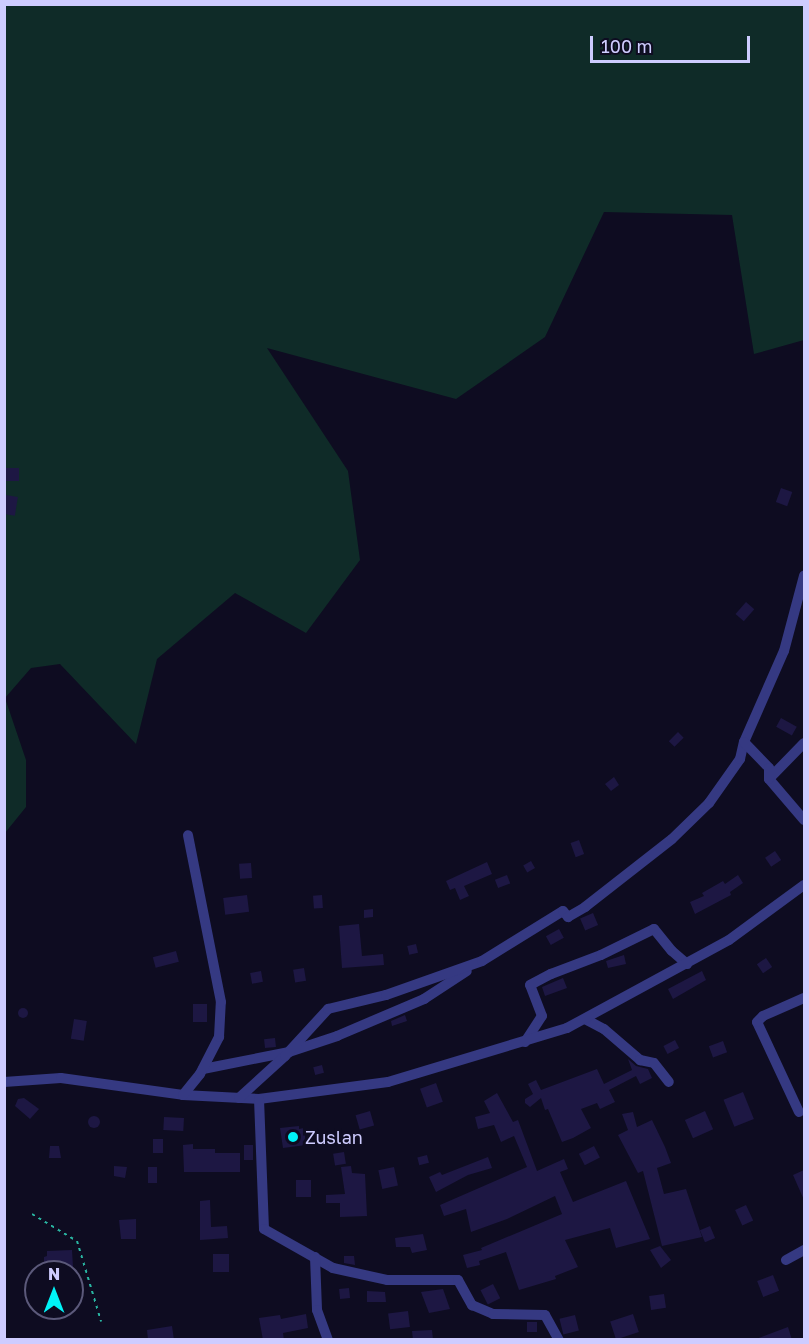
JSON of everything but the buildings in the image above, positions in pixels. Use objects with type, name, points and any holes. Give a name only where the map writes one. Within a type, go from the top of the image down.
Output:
[{"type":"street","points":[[203,1069],[289,1052],[337,1036],[424,999],[563,911],[568,917],[585,907],[672,839],[709,803],[740,759],[744,742],[784,651],[804,576]]},
{"type":"street","points":[[744,742],[769,768],[769,778],[804,820]]},
{"type":"street","points":[[769,778],[804,743]]},
{"type":"street","points":[[183,1095],[203,1069],[219,1037],[220,1002],[188,835]]},
{"type":"street","points":[[4,1082],[61,1078],[183,1095],[259,1100],[388,1082],[567,1028],[729,940],[804,885]]},
{"type":"street","points":[[525,1042],[542,1016],[530,985],[551,974],[601,955],[654,929],[672,951],[687,964]]},
{"type":"street","points":[[239,1098],[289,1052],[328,1009],[386,995],[482,961]]},
{"type":"street","points":[[799,1112],[757,1022],[804,998]]},
{"type":"street","points":[[585,1019],[604,1029],[640,1060],[654,1063],[669,1082]]},
{"type":"street","points":[[259,1100],[264,1229],[333,1268],[387,1280],[458,1280],[472,1305],[493,1314],[545,1315],[559,1340]]},
{"type":"street","points":[[786,1260],[804,1250]]},
{"type":"street","points":[[315,1257],[317,1310],[328,1340]]},
{"type":"path","points":[[32,1214],[77,1241],[101,1321]]},
{"type":"green space","points":[[5,5],[804,5],[804,340],[754,354],[732,215],[604,212],[545,337],[456,399],[267,348],[348,471],[360,560],[306,633],[235,593],[157,659],[136,744],[60,664],[31,668],[5,698]]},
{"type":"green space","points":[[5,698],[26,760],[26,807],[5,833]]},
{"type":"place","name":"Zuslan","points":[[293,1137]]}]
